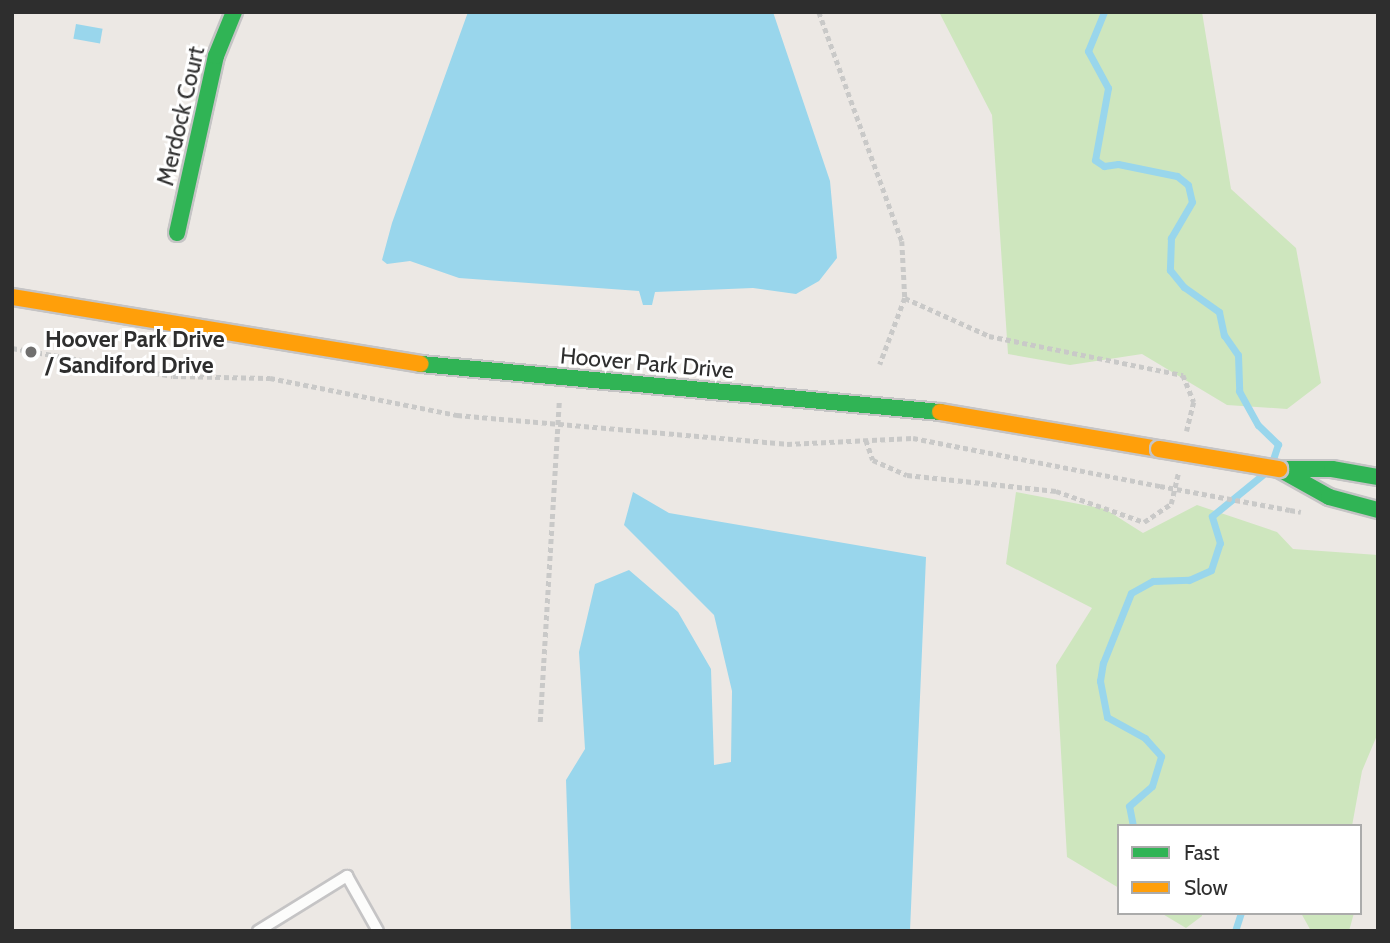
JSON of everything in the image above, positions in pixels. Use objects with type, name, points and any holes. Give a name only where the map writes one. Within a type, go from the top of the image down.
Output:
[{"type":"street","name":"Merdock Court","points":[[177,233],[216,56],[234,12]]},
{"type":"street","name":"Hoover Park Drive","points":[[12,297],[467,372],[923,409],[1279,469],[1332,469],[1378,477]]},
{"type":"street","name":"Hoover Park Drive","points":[[1279,469],[1329,497],[1378,510]]},
{"type":"lane","points":[[258,931],[347,876],[378,931]]},
{"type":"path","points":[[819,12],[902,241],[905,298],[880,365]]},
{"type":"path","points":[[12,348],[173,376],[270,379],[457,415],[787,444],[913,438],[1290,510]]},
{"type":"path","points":[[540,722],[561,379]]},
{"type":"green space","points":[[939,12],[1202,12],[1231,189],[1296,248],[1321,383],[1287,409],[1227,405],[1142,354],[1070,365],[1008,354],[992,115]]},
{"type":"green space","points":[[1016,492],[1105,509],[1143,533],[1197,505],[1277,532],[1293,549],[1378,555],[1378,733],[1362,771],[1352,824],[1117,824],[1117,887],[1067,857],[1056,665],[1092,608],[1006,564]]},
{"type":"green space","points":[[1164,915],[1202,915],[1186,928]]},
{"type":"green space","points":[[1302,915],[1353,915],[1349,931],[1311,931]]},
{"type":"water","points":[[468,12],[773,12],[830,181],[837,258],[819,281],[796,294],[753,288],[655,292],[652,305],[643,305],[639,291],[459,278],[410,261],[387,264],[382,260],[392,223]]},
{"type":"water","points":[[76,24],[103,29],[100,43],[73,39]]},
{"type":"water","points":[[633,492],[669,513],[926,557],[910,931],[571,931],[566,780],[585,749],[579,652],[595,584],[629,570],[678,612],[711,669],[714,765],[731,762],[732,691],[714,615],[624,525]]},
{"type":"waterway","points":[[1104,12],[1088,51],[1108,88],[1095,160],[1104,166],[1118,164],[1177,176],[1188,185],[1192,202],[1171,238],[1170,270],[1184,287],[1219,312],[1224,335],[1238,355],[1239,391],[1258,425],[1278,444],[1272,462]]},
{"type":"waterway","points":[[1133,824],[1129,806],[1152,786],[1161,756],[1145,738],[1107,717],[1100,681],[1103,663],[1131,593],[1153,581],[1189,580],[1211,570],[1220,543],[1212,516],[1266,472]]},
{"type":"waterway","points":[[1235,931],[1240,915]]},
{"type":"traffic: fast","points":[[177,233],[216,56],[234,12]]},
{"type":"traffic: fast","points":[[421,364],[940,412]]},
{"type":"traffic: fast","points":[[1279,469],[1329,497],[1378,510]]},
{"type":"traffic: fast","points":[[1282,469],[1332,469],[1378,477]]},
{"type":"traffic: slow","points":[[12,297],[421,364]]},
{"type":"traffic: slow","points":[[940,412],[1159,449]]},
{"type":"traffic: slow","points":[[1159,449],[1279,469]]},
{"type":"place","name":"Hoover Park Drive / Sandiford Drive","points":[[31,352]]}]
